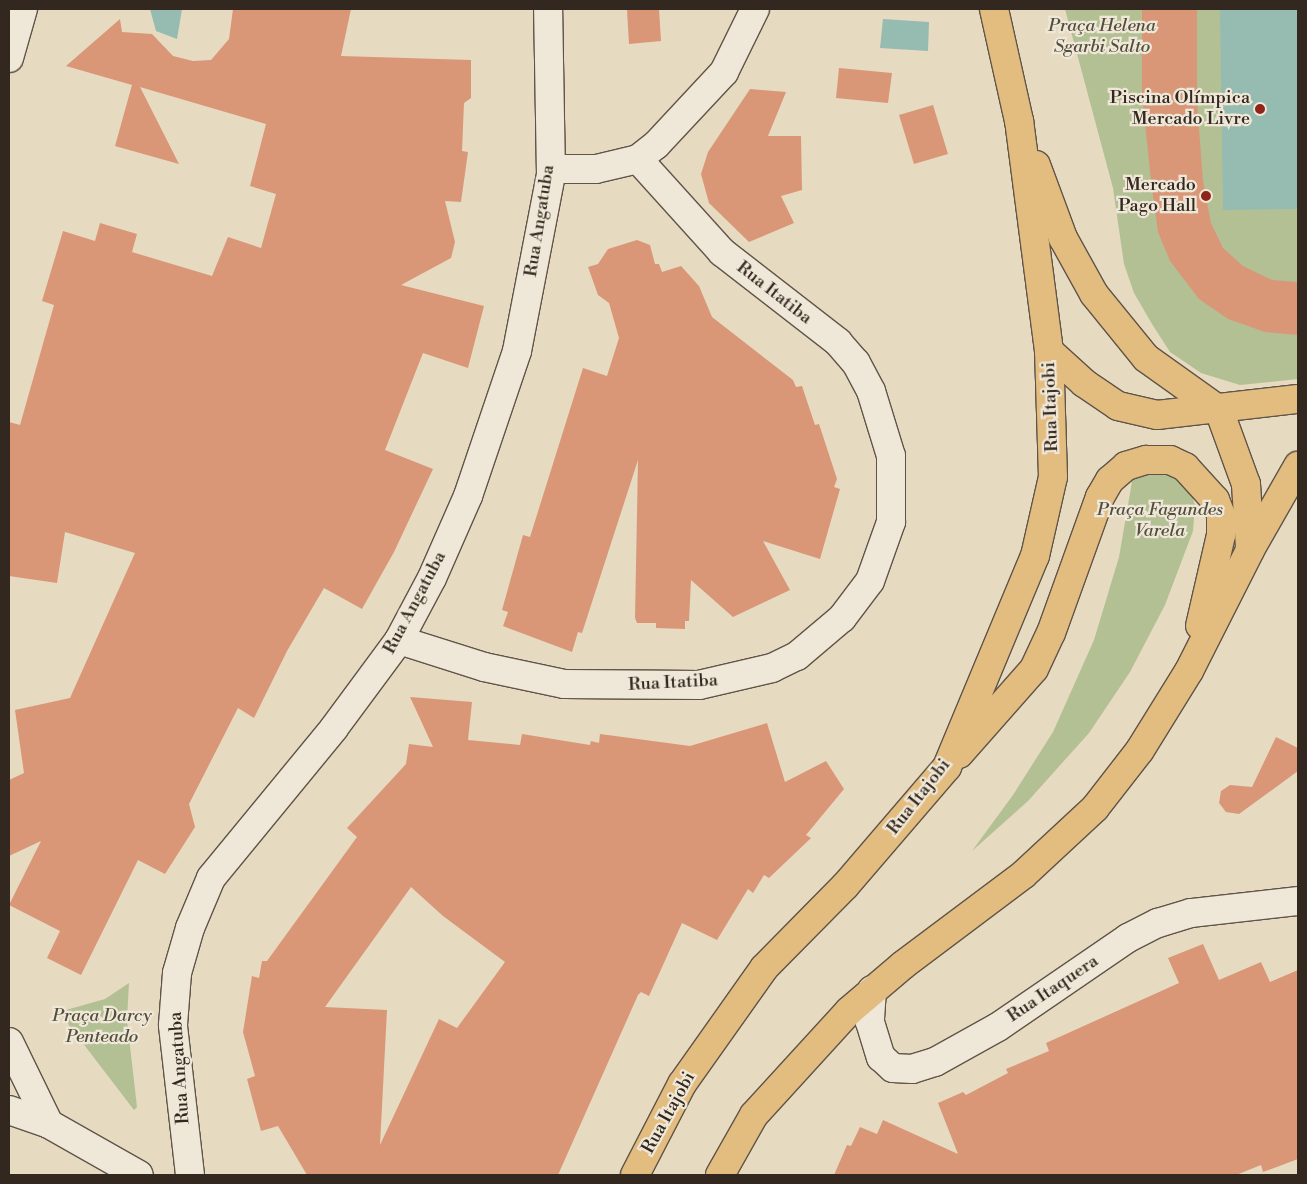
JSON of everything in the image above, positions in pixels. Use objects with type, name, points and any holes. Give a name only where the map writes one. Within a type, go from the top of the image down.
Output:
[{"type":"main road","points":[[994,9],[1019,121],[1063,238],[1094,294],[1146,358],[1219,410],[1246,484],[1250,550]]},
{"type":"main road","name":"Rua Itajobi","points":[[635,1175],[682,1084],[764,968],[845,886],[947,767],[1035,556],[1053,477],[1049,351],[1019,121]]},
{"type":"main road","points":[[1049,351],[1084,383],[1118,406],[1157,415],[1219,410],[1298,399]]},
{"type":"main road","points":[[947,767],[1034,669],[1050,633],[1100,497],[1110,480],[1126,466],[1146,460],[1170,460],[1185,467],[1215,500],[1221,515],[1221,535],[1189,671]]},
{"type":"main road","points":[[720,1175],[754,1115],[788,1074],[872,990],[1024,874],[1095,808],[1140,750],[1189,671],[1250,550],[1298,466]]},
{"type":"street","points":[[9,58],[22,9]]},
{"type":"street","name":"Rua Angatuba","points":[[190,1175],[173,1026],[177,973],[190,928],[211,878],[334,728],[399,640],[432,578],[493,427],[517,350],[551,169],[548,9]]},
{"type":"street","points":[[551,169],[596,169],[638,160],[656,146],[724,72],[755,9]]},
{"type":"street","name":"Rua Itatiba","points":[[399,640],[484,667],[564,684],[699,685],[772,668],[797,656],[842,618],[870,581],[890,522],[890,456],[871,391],[856,363],[838,342],[722,252],[638,160]]},
{"type":"street","name":"Rua Itaquera","points":[[872,990],[870,1022],[881,1057],[893,1068],[912,1069],[935,1062],[998,1027],[1128,938],[1158,923],[1191,913],[1298,902]]},
{"type":"street","points":[[9,1042],[49,1124]]},
{"type":"street","points":[[9,1110],[49,1124],[139,1175]]},
{"type":"green space","name":"Mercado Pago Hall","points":[[1065,9],[1298,9],[1298,379],[1240,385],[1201,373],[1170,352],[1152,324],[1134,293],[1124,264],[1113,188]]},
{"type":"green space","name":"Praça Fagundes Varela","points":[[1139,469],[1172,472],[1192,495],[1195,505],[1193,531],[1165,605],[1130,672],[1089,733],[1028,801],[972,851],[1013,795],[1053,732],[1094,640],[1119,557],[1133,476]]},
{"type":"green space","name":"Praça Darcy Penteado","points":[[129,983],[127,1020],[137,1107],[134,1110],[59,1012],[105,999]]},
{"type":"water","points":[[150,9],[182,9],[177,39],[156,31]]},
{"type":"water","name":"Piscina Olímpica Mercado Livre","points":[[1220,9],[1298,9],[1298,209],[1223,210]]},
{"type":"water","points":[[883,19],[929,22],[928,51],[880,48]]},
{"type":"building","points":[[233,9],[351,9],[341,56],[471,60],[471,98],[464,103],[462,151],[468,152],[461,202],[445,201],[455,242],[451,258],[401,285],[484,306],[468,368],[423,353],[385,450],[433,469],[394,552],[362,609],[324,588],[287,651],[254,718],[238,708],[189,804],[195,827],[165,874],[138,860],[81,975],[47,958],[60,931],[9,905],[41,841],[9,856],[9,780],[24,773],[15,710],[70,698],[135,553],[65,532],[57,583],[9,576],[9,422],[20,425],[54,305],[42,301],[63,231],[95,241],[100,223],[137,234],[132,252],[212,276],[228,237],[261,248],[276,194],[250,186],[266,124],[140,87],[179,164],[115,146],[132,85],[66,66],[120,19],[122,32],[152,34],[173,56],[193,61],[211,60],[229,39]]},
{"type":"building","points":[[627,9],[659,9],[661,41],[629,44]]},
{"type":"building","points":[[1142,9],[1197,9],[1197,102],[1203,181],[1211,223],[1223,248],[1243,266],[1272,280],[1298,282],[1298,335],[1265,332],[1228,319],[1199,299],[1170,261],[1158,232],[1151,181],[1142,94]]},
{"type":"building","points":[[839,68],[892,73],[888,103],[836,98]]},
{"type":"building","points":[[750,89],[786,92],[768,136],[801,136],[802,190],[781,196],[794,223],[749,242],[709,203],[701,174],[708,152]]},
{"type":"building","points":[[933,105],[948,154],[914,164],[899,115]]},
{"type":"building","points":[[637,240],[650,245],[655,264],[659,264],[662,272],[681,266],[699,286],[712,317],[793,380],[796,387],[802,386],[815,425],[819,424],[837,479],[834,487],[840,489],[820,559],[763,541],[790,590],[733,617],[691,580],[689,621],[685,621],[685,629],[656,628],[656,623],[637,623],[635,618],[638,460],[582,633],[578,632],[572,652],[503,626],[508,612],[502,610],[523,535],[530,537],[583,368],[607,376],[619,338],[609,303],[598,295],[588,267],[598,264],[608,249]]},
{"type":"building","points":[[410,697],[472,702],[468,740],[520,745],[522,734],[590,745],[591,741],[599,743],[600,734],[690,746],[767,723],[785,782],[826,761],[844,789],[806,835],[811,838],[769,878],[764,875],[753,893],[748,889],[717,940],[682,923],[649,996],[641,992],[638,995],[558,1175],[307,1175],[278,1126],[261,1131],[247,1079],[255,1076],[243,1032],[252,976],[259,978],[262,961],[267,961],[357,837],[347,828],[406,764],[409,744],[433,747]],"holes":[[[411,887],[443,916],[505,962],[457,1028],[439,1019],[380,1145],[387,1010],[325,1007]]]},
{"type":"building","points":[[1276,737],[1298,748],[1298,771],[1239,814],[1226,812],[1219,803],[1221,791],[1230,785],[1252,787]]},
{"type":"building","points":[[1203,944],[1219,980],[1261,962],[1270,982],[1298,970],[1298,1159],[1263,1172],[1261,1165],[1236,1175],[834,1175],[847,1145],[851,1146],[860,1127],[877,1134],[883,1120],[958,1154],[938,1103],[963,1092],[966,1095],[1008,1073],[1006,1069],[1049,1051],[1046,1043],[1179,983],[1168,958]]},
{"type":"place","name":"Piscina Olímpica Mercado Livre","points":[[1260,109]]},
{"type":"place","name":"Mercado Pago Hall","points":[[1206,196]]},
{"type":"park label","name":"Praça Helena Sgarbi Salto","points":[[1102,37]]}]
